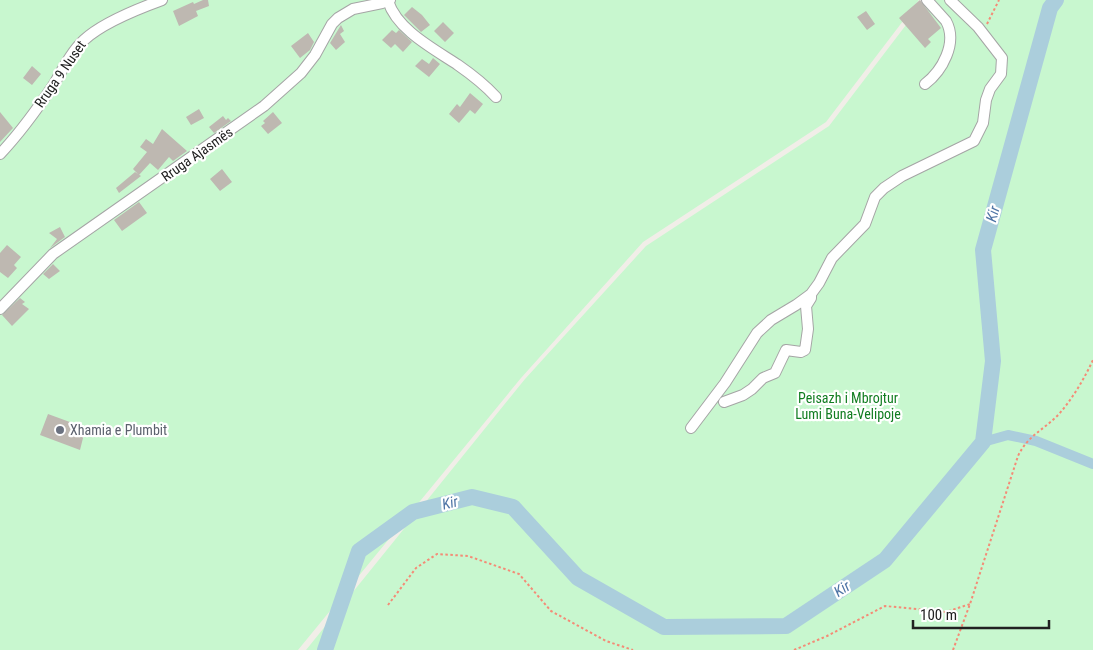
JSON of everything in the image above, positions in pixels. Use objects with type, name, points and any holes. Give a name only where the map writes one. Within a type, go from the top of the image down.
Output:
[{"type":"street","name":"Rruga 9 Nuset","points":[[0,154],[40,104],[84,39],[110,23],[144,6],[162,0]]},
{"type":"street","points":[[924,84],[934,77],[943,64],[949,40],[946,21],[927,0]]},
{"type":"street","points":[[691,428],[725,383],[758,333],[771,320],[811,294],[832,258],[865,224],[876,197],[884,188],[902,176],[974,141],[982,123],[990,89],[1001,74],[1002,58],[978,28],[950,0]]},
{"type":"street","name":"Rruga Ajasmës","points":[[0,309],[13,298],[53,254],[264,106],[301,73],[315,55],[332,24],[338,18],[354,9],[389,1],[390,8],[418,39],[458,65],[496,97]]},
{"type":"street","points":[[724,402],[744,394],[763,378],[773,375],[786,350],[801,352],[805,350],[808,329],[806,306],[811,294]]},
{"type":"path","points":[[978,28],[984,27],[999,0]]},
{"type":"path","points":[[953,650],[1022,447],[1034,434],[1044,428],[1059,414],[1085,376],[1093,360]]},
{"type":"path","points":[[388,605],[416,568],[437,554],[468,556],[519,574],[551,611],[606,642],[633,650]]},
{"type":"path","points":[[794,650],[827,636],[885,606],[946,612],[970,604]]},
{"type":"green space","points":[[0,0],[919,0],[826,122],[643,242],[521,378],[298,650],[0,650]]},
{"type":"green space","name":"Peisazh i Mbrojtur Lumi Buna-Velipoje","points":[[925,0],[1093,0],[1093,650],[306,650],[525,379],[646,246],[829,126]]},
{"type":"building","points":[[208,0],[209,6],[196,11],[198,16],[179,26],[173,11],[193,2],[194,4]]},
{"type":"building","points":[[920,0],[941,28],[928,39],[931,42],[925,48],[899,18]]},
{"type":"building","points":[[412,7],[430,25],[421,32],[404,15]]},
{"type":"building","points":[[866,11],[875,24],[867,30],[857,17]]},
{"type":"building","points":[[443,22],[454,33],[445,42],[434,31]]},
{"type":"building","points":[[341,25],[344,31],[340,34],[345,42],[336,50],[330,43]]},
{"type":"building","points":[[392,30],[396,33],[399,30],[412,42],[403,52],[395,44],[391,48],[382,40]]},
{"type":"building","points":[[308,33],[314,42],[310,50],[300,58],[291,46]]},
{"type":"building","points":[[433,58],[440,64],[429,77],[415,66],[422,59],[429,64]]},
{"type":"building","points":[[32,66],[41,74],[32,85],[23,78]]},
{"type":"building","points":[[470,93],[483,104],[475,114],[470,110],[459,123],[449,114],[457,104],[460,107]]},
{"type":"building","points":[[199,109],[204,118],[191,125],[186,117]]},
{"type":"building","points":[[0,112],[13,128],[0,142]]},
{"type":"building","points":[[273,112],[282,123],[268,134],[261,126],[265,123],[263,121]]},
{"type":"building","points":[[223,116],[226,120],[228,118],[231,121],[214,133],[209,127]]},
{"type":"building","points":[[162,129],[187,151],[173,161],[169,157],[158,170],[150,163],[139,175],[133,169],[147,152],[140,147],[146,139],[153,144]]},
{"type":"building","points":[[222,169],[232,182],[220,191],[210,179]]},
{"type":"building","points":[[135,172],[141,176],[119,193],[116,188]]},
{"type":"building","points":[[139,202],[147,213],[122,231],[114,220]]},
{"type":"building","points":[[60,227],[65,237],[50,248],[57,239],[49,233]]},
{"type":"building","points":[[7,245],[21,257],[14,265],[17,268],[8,278],[0,272],[0,253]]},
{"type":"building","points":[[53,264],[60,271],[49,279],[43,274]]},
{"type":"building","points":[[20,298],[25,302],[22,304],[29,309],[12,326],[2,315]]},
{"type":"building","name":"Xhamia e Plumbit","points":[[48,414],[78,425],[77,428],[80,429],[78,432],[84,434],[80,450],[40,435]]},
{"type":"waterway","name":"Kir","points":[[325,650],[359,551],[413,512],[472,497],[513,507],[578,578],[664,627],[786,626],[885,560],[983,442],[993,361],[983,250],[1050,8],[1056,0]]},
{"type":"waterway","points":[[983,442],[1008,435],[1036,441],[1093,464]]},
{"type":"place","name":"Xhamia e Plumbit","points":[[60,430]]}]
